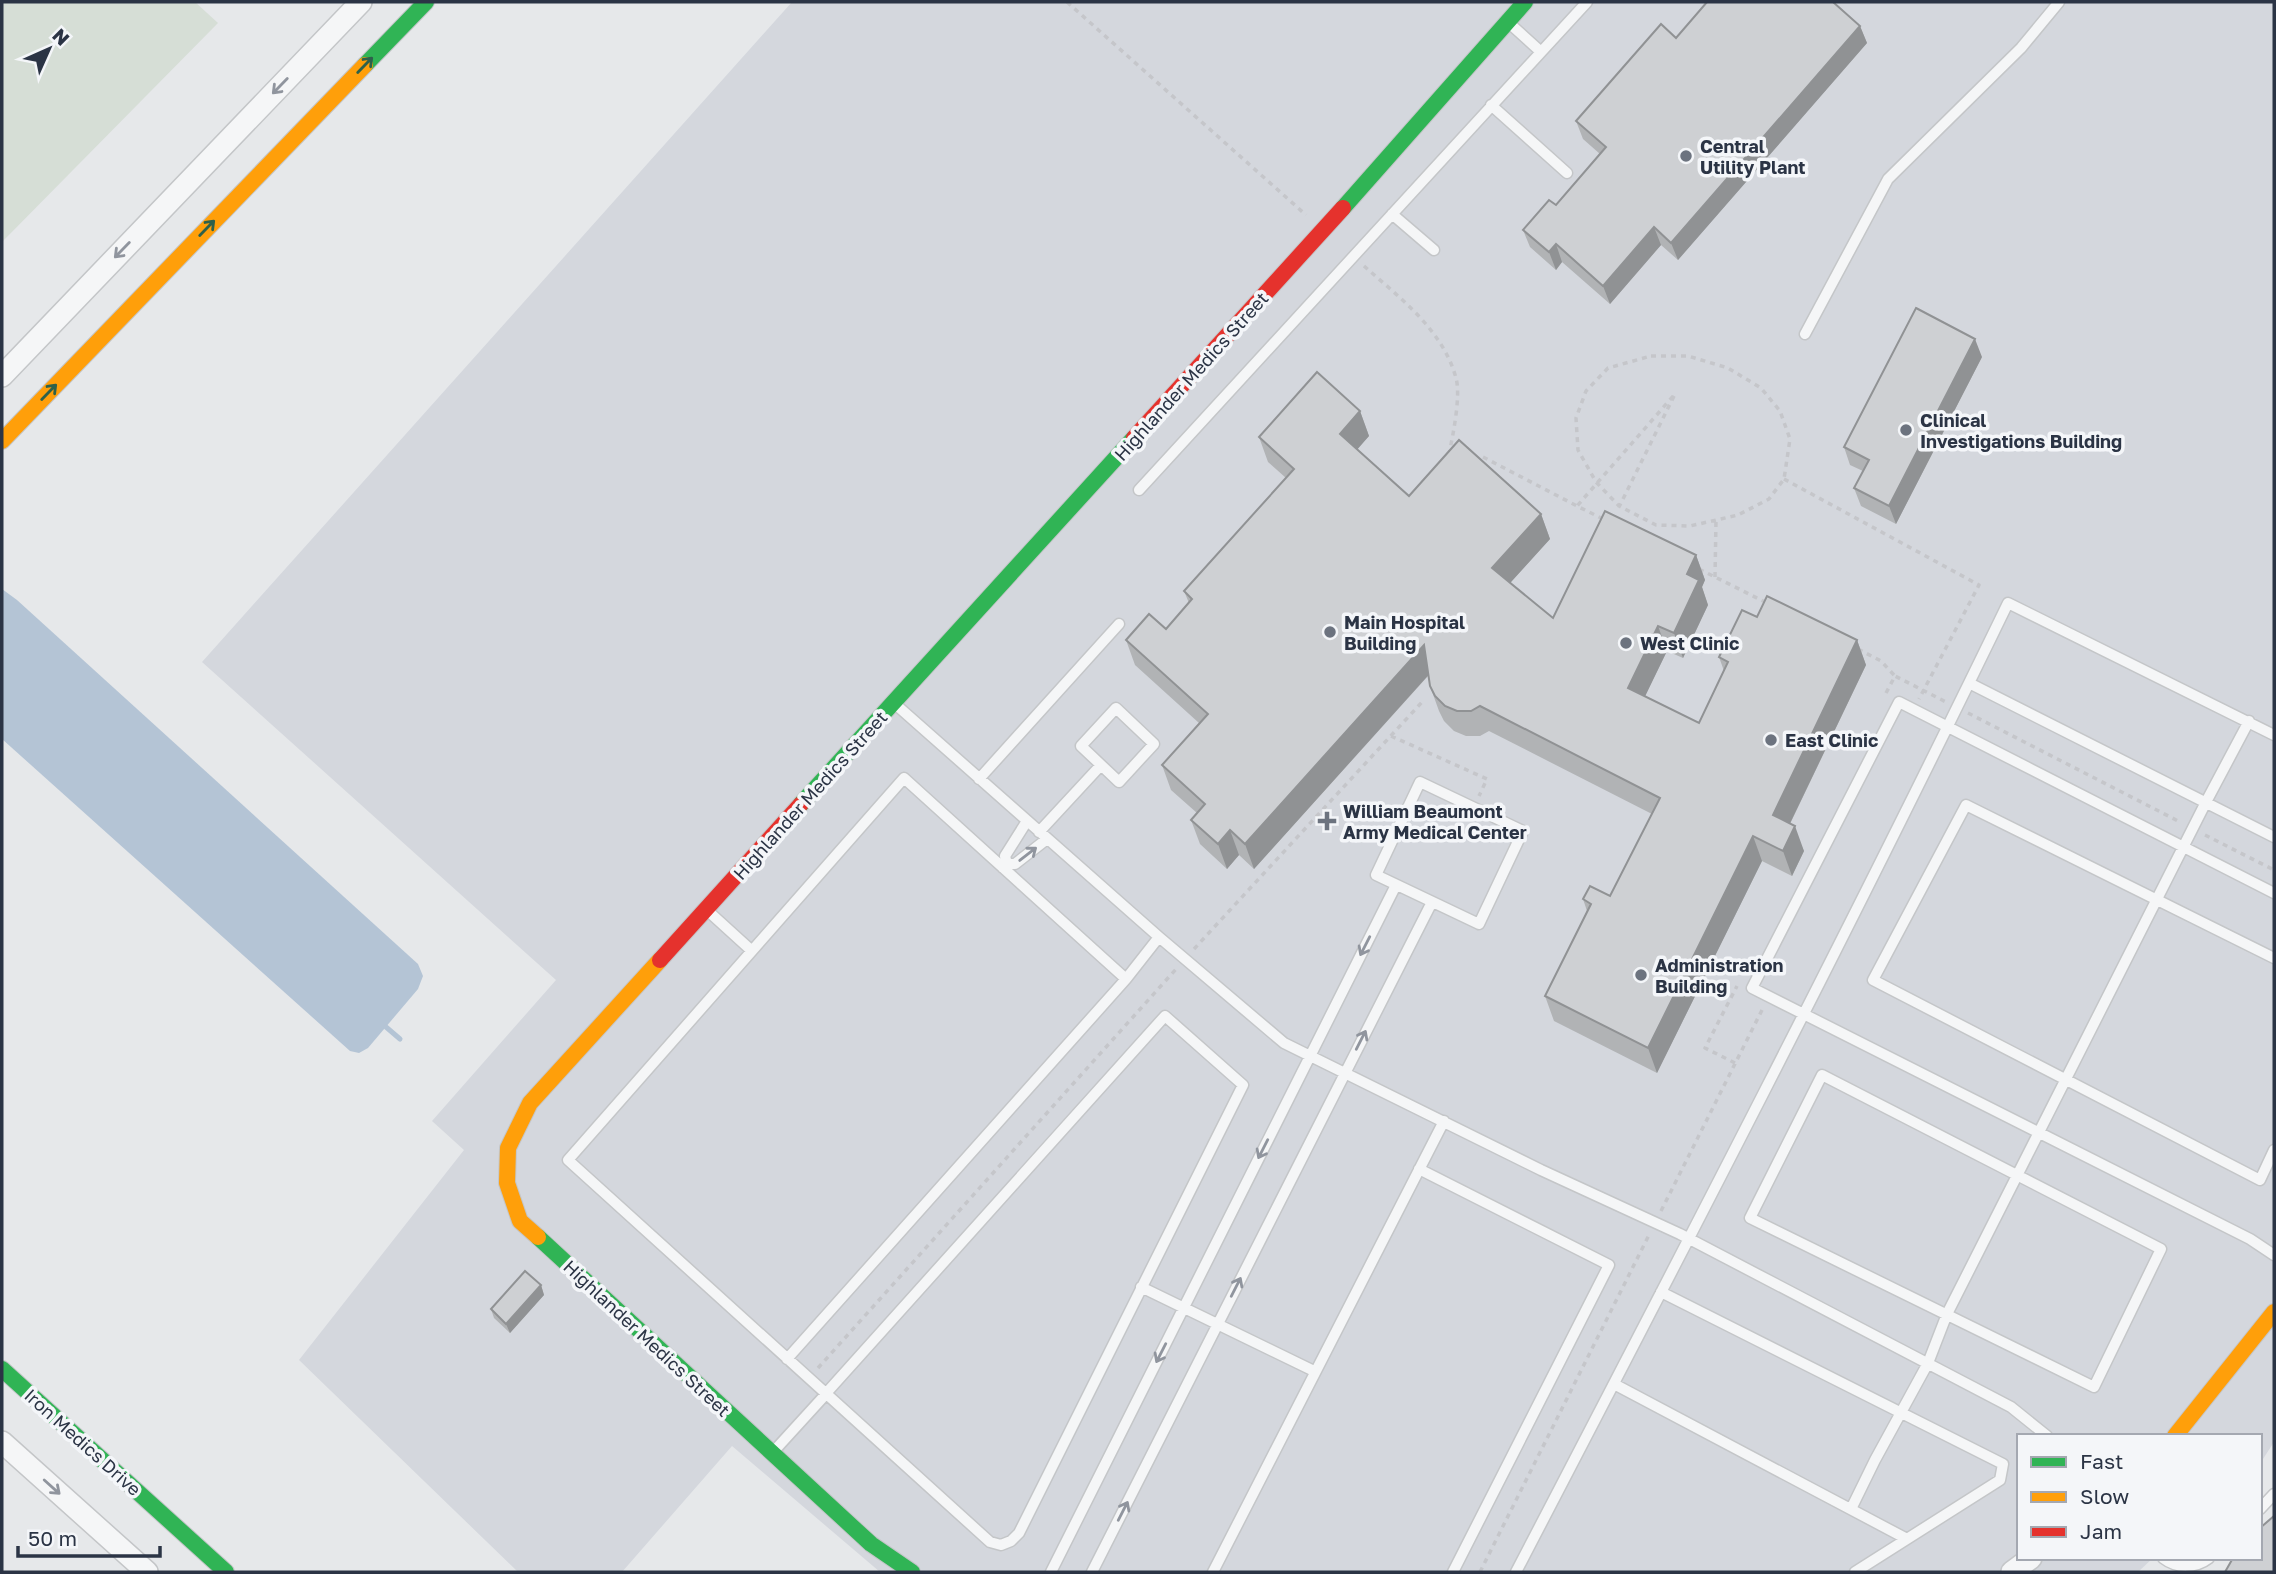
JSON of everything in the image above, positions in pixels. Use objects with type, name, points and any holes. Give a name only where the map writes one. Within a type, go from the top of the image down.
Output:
[{"type":"street","points":[[2,376],[361,2]]},
{"type":"street","points":[[2,441],[426,2]]},
{"type":"street","name":"Highlander Medics Street","points":[[912,1572],[871,1544],[520,1221],[507,1183],[508,1148],[530,1102],[1385,162],[1525,2]]},
{"type":"street","points":[[2177,1434],[2248,1348],[2274,1312]]},
{"type":"street","name":"Iron Medics Drive","points":[[2,1369],[226,1572]]},
{"type":"street","points":[[2,1442],[147,1572]]},
{"type":"street","points":[[2012,1572],[2028,1560]]},
{"type":"lane","points":[[1139,490],[1587,2]]},
{"type":"lane","points":[[1805,334],[1888,179],[2021,48],[2059,2]]},
{"type":"lane","points":[[1508,22],[1540,51]]},
{"type":"lane","points":[[1491,105],[1567,173]]},
{"type":"lane","points":[[1392,214],[1434,250]]},
{"type":"lane","points":[[1516,1572],[1689,1238],[2008,603],[2274,734]]},
{"type":"lane","points":[[979,779],[1119,624]]},
{"type":"lane","points":[[1969,683],[2274,837]]},
{"type":"lane","points":[[2274,893],[1899,702],[1752,988],[2250,1239],[2274,1255]]},
{"type":"lane","points":[[894,703],[1159,937],[1284,1043],[1541,1170],[1689,1238],[2011,1407],[2045,1434]]},
{"type":"lane","points":[[1116,708],[1154,744],[1119,782],[1101,765],[1081,746],[1116,708]]},
{"type":"lane","points":[[1851,1509],[1928,1363],[1947,1314],[2249,721]]},
{"type":"lane","points":[[1005,866],[1015,864],[1043,835],[1101,765]]},
{"type":"lane","points":[[772,1453],[826,1394],[1165,1016],[1243,1085],[1018,1533],[1011,1541],[1001,1545],[990,1542],[826,1394],[787,1359],[568,1160],[904,778],[1005,866],[1126,979]]},
{"type":"lane","points":[[1420,782],[1474,808],[1523,831],[1479,925],[1376,875],[1420,782]]},
{"type":"lane","points":[[2274,958],[1966,805],[1873,980],[2260,1180],[2274,1150]]},
{"type":"lane","points":[[1005,866],[1006,856],[1027,821]]},
{"type":"lane","points":[[1051,1572],[1396,885]]},
{"type":"lane","points":[[1092,1572],[1432,902]]},
{"type":"lane","points":[[706,909],[752,951]]},
{"type":"lane","points":[[787,1359],[1126,979],[1159,937]]},
{"type":"lane","points":[[1822,1075],[2018,1176],[2161,1249],[2094,1387],[1750,1218],[1822,1075]]},
{"type":"lane","points":[[1213,1572],[1444,1121]]},
{"type":"lane","points":[[1419,1169],[1609,1265],[1453,1572]]},
{"type":"lane","points":[[1141,1287],[1314,1371]]},
{"type":"lane","points":[[1661,1292],[2003,1464],[2000,1480],[1855,1572]]},
{"type":"lane","points":[[1614,1384],[1907,1539]]},
{"type":"lane","points":[[2262,1507],[2274,1494]]},
{"type":"lane","points":[[2166,1560],[2185,1567],[2206,1560]]},
{"type":"path","points":[[1651,356],[1688,356],[1728,368],[1761,388],[1780,411],[1790,439],[1784,479],[1769,499],[1738,515],[1690,526],[1656,525],[1619,506],[1596,482],[1578,450],[1576,418],[1586,391],[1608,368],[1651,356]]},
{"type":"path","points":[[1577,506],[1675,394],[1619,506]]},
{"type":"path","points":[[1483,457],[1610,523]]},
{"type":"path","points":[[1784,479],[1979,585],[1914,710]]},
{"type":"path","points":[[1715,576],[1716,520]]},
{"type":"path","points":[[1691,565],[1774,607]]},
{"type":"path","points":[[1857,649],[1881,661],[1895,676],[2274,870]]},
{"type":"path","points":[[1882,701],[1895,676]]},
{"type":"path","points":[[818,1368],[1185,959],[1423,701]]},
{"type":"path","points":[[1391,736],[1487,779],[1474,808]]},
{"type":"path","points":[[1735,1063],[1705,1048],[1737,986]]},
{"type":"path","points":[[1479,1572],[1769,996]]},
{"type":"shaded area","points":[[2,2],[195,2],[218,23],[2,242]]},
{"type":"shaded area","name":"William Beaumont Army Medical Center","points":[[792,2],[2274,2],[2274,1442],[2262,1460],[2262,1434],[2017,1434],[2017,1560],[2151,1560],[2138,1572],[880,1572],[732,1446],[622,1572],[518,1572],[299,1360],[464,1150],[432,1121],[556,980],[202,662]]},
{"type":"water","points":[[2,589],[418,964],[423,976],[418,989],[368,1048],[359,1053],[350,1051],[2,739]]},
{"type":"building","name":"Central Utility Plant","points":[[1707,2],[1833,2],[1860,26],[1671,243],[1654,227],[1603,286],[1556,244],[1549,252],[1523,230],[1549,200],[1556,205],[1606,147],[1576,121],[1661,24],[1676,38]]},
{"type":"building","name":"Clinical Investigations Building","points":[[1916,308],[1975,339],[1889,506],[1854,488],[1869,460],[1844,447]]},
{"type":"building","points":[[1317,372],[1360,411],[1340,434],[1409,496],[1459,440],[1541,514],[1492,568],[1553,618],[1605,511],[1696,555],[1687,574],[1699,580],[1674,633],[1658,626],[1628,688],[1699,723],[1728,662],[1719,657],[1742,610],[1757,617],[1767,596],[1857,640],[1773,815],[1795,826],[1783,851],[1753,836],[1648,1048],[1545,996],[1591,904],[1583,899],[1590,886],[1610,896],[1660,798],[1480,706],[1471,711],[1457,711],[1445,706],[1430,686],[1424,645],[1245,844],[1230,830],[1218,844],[1191,820],[1205,804],[1162,765],[1208,714],[1126,640],[1149,614],[1166,629],[1192,599],[1184,591],[1294,469],[1259,437]]},
{"type":"building","points":[[525,1271],[541,1285],[506,1324],[491,1309]]},
{"type":"building","points":[[2274,1516],[2274,1572],[2225,1572],[2232,1560],[2262,1560],[2262,1526]]},
{"type":"waterway","points":[[386,1027],[400,1039]]},
{"type":"traffic: fast","points":[[365,65],[426,2]]},
{"type":"traffic: fast","points":[[1343,208],[1525,2]]},
{"type":"traffic: fast","points":[[801,804],[1134,438]]},
{"type":"traffic: fast","points":[[538,1237],[871,1544],[912,1572]]},
{"type":"traffic: fast","points":[[2,1369],[226,1572]]},
{"type":"traffic: slow","points":[[2,441],[365,65]]},
{"type":"traffic: slow","points":[[538,1237],[520,1221],[507,1183],[508,1148],[530,1103],[660,960]]},
{"type":"traffic: slow","points":[[2177,1434],[2274,1312]]},
{"type":"traffic: jam","points":[[1134,438],[1343,208]]},
{"type":"traffic: jam","points":[[660,960],[801,804]]},
{"type":"place","name":"Central Utility Plant","points":[[1686,156]]},
{"type":"place","name":"Clinical Investigations Building","points":[[1906,430]]},
{"type":"place","name":"Main Hospital Building","points":[[1330,632]]},
{"type":"place","name":"West Clinic","points":[[1626,643]]},
{"type":"place","name":"East Clinic","points":[[1771,740]]},
{"type":"place","name":"William Beaumont Army Medical Center","points":[[1327,821]]},
{"type":"place","name":"Administration Building","points":[[1641,975]]}]
